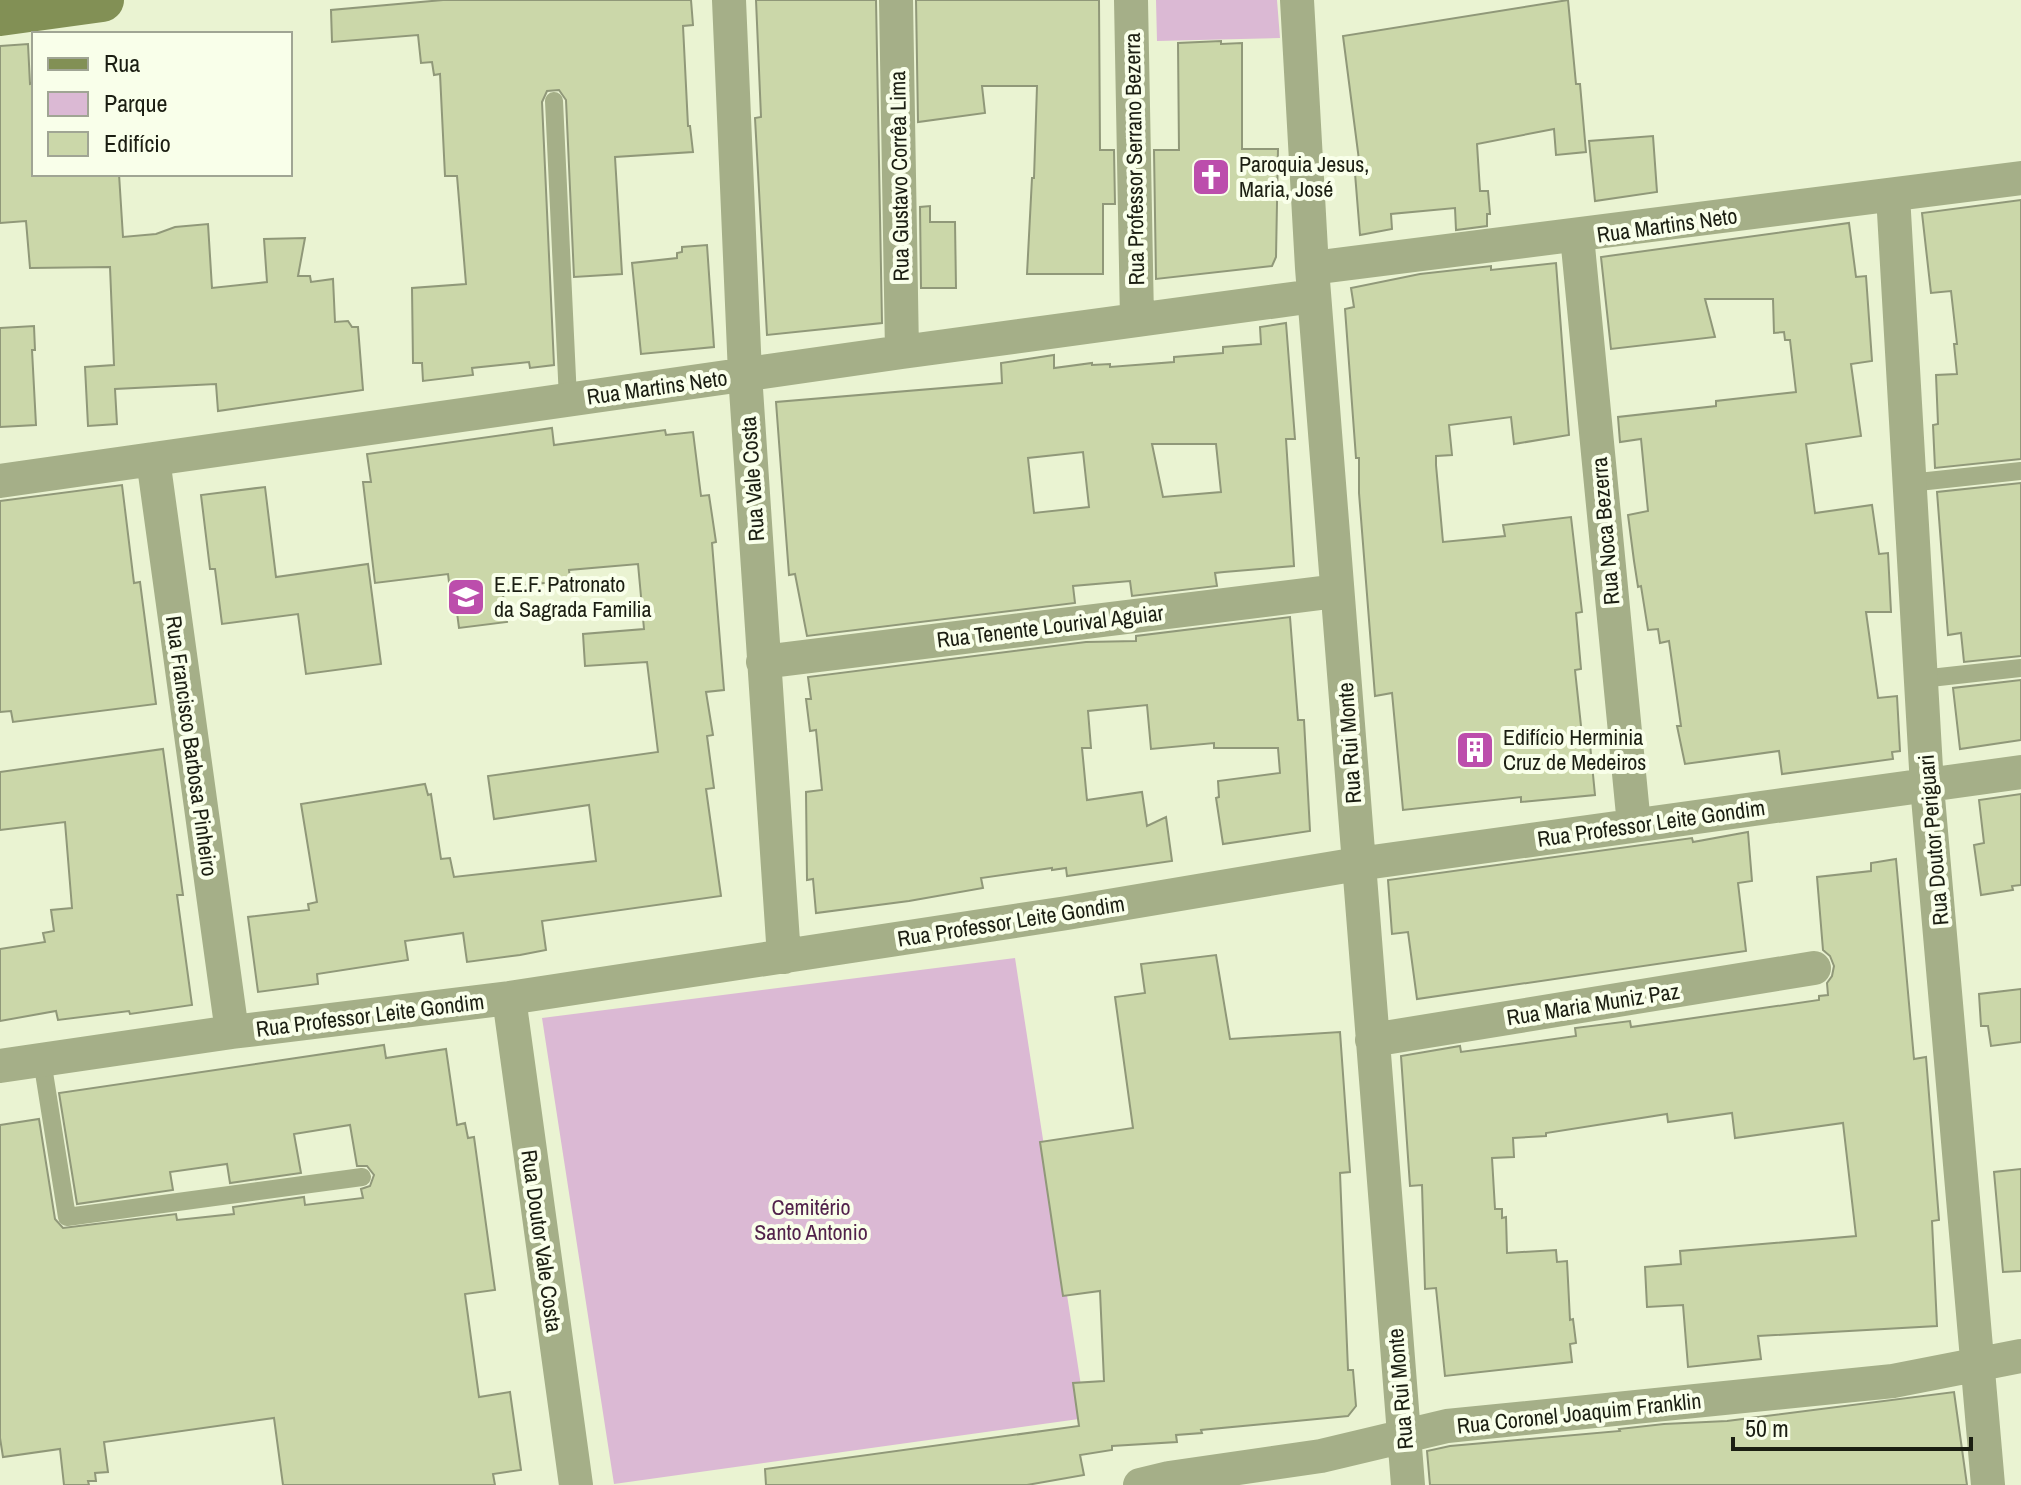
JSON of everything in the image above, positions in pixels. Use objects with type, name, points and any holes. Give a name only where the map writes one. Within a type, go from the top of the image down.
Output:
[{"type":"main road","points":[[0,14],[102,0]]},
{"type":"street","name":"Rua Vale Costa","points":[[729,0],[745,374],[784,957]]},
{"type":"street","name":"Rua Gustavo Corrêa Lima","points":[[896,0],[902,352]]},
{"type":"street","name":"Rua Professor Serrano Bezerra","points":[[1131,0],[1137,319]]},
{"type":"street","name":"Rua Rui Monte","points":[[1297,0],[1313,282],[1408,1485]]},
{"type":"street","name":"Rua Martins Neto","points":[[0,481],[1137,319],[1313,282],[1577,236],[2021,178]]},
{"type":"street","name":"Rua Doutor Periguari","points":[[1893,195],[1927,786],[1988,1485]]},
{"type":"street","name":"Rua Noca Bezerra","points":[[1577,236],[1634,825]]},
{"type":"street","name":"Rua Francisco Barbosa Pinheiro","points":[[153,459],[232,1032]]},
{"type":"street","name":"Rua Tenente Lourival Aguiar","points":[[763,662],[1337,591]]},
{"type":"street","name":"Rua Professor Leite Gondim","points":[[0,1066],[232,1032],[509,998],[1067,913],[1358,864],[2021,772]]},
{"type":"street","name":"Rua Maria Muniz Paz","points":[[1372,1040],[1814,968]]},
{"type":"street","name":"Rua Doutor Vale Costa","points":[[509,998],[576,1485]]},
{"type":"street","name":"Rua Coronel Joaquim Franklin","points":[[1140,1485],[1321,1456],[1447,1426],[1893,1381],[2021,1356]]},
{"type":"lane","points":[[554,101],[568,399]]},
{"type":"lane","points":[[1909,483],[2021,471]]},
{"type":"lane","points":[[1921,679],[2021,668]]},
{"type":"lane","points":[[42,1060],[67,1217],[362,1177]]},
{"type":"green space","points":[[1156,0],[1277,0],[1280,38],[1157,41]]},
{"type":"green space","name":"Cemitério Santo Antonio","points":[[1015,958],[1086,1418],[614,1484],[542,1018]]},
{"type":"building","points":[[443,0],[691,0],[693,25],[683,26],[688,126],[693,152],[615,157],[622,274],[574,277],[566,100],[559,90],[547,91],[542,102],[554,365],[530,368],[529,362],[472,368],[473,375],[423,381],[422,363],[413,363],[412,288],[466,284],[457,176],[445,176],[440,74],[434,75],[432,62],[421,63],[418,35],[332,42],[331,10]]},
{"type":"building","points":[[756,0],[876,0],[882,323],[767,335],[755,118],[761,117]]},
{"type":"building","points":[[916,0],[1099,0],[1100,150],[1114,150],[1115,204],[1103,204],[1103,274],[1027,274],[1037,86],[982,86],[985,113],[918,122]]},
{"type":"building","points":[[1568,0],[1586,152],[1556,155],[1554,129],[1477,144],[1480,191],[1488,191],[1490,214],[1487,214],[1487,226],[1456,230],[1455,208],[1391,214],[1392,229],[1360,235],[1354,161],[1359,160],[1343,36]]},
{"type":"building","name":"Paroquia Jesus, Maria, José","points":[[1221,41],[1221,44],[1242,43],[1242,149],[1278,149],[1276,257],[1272,266],[1156,279],[1154,150],[1179,150],[1178,43]]},
{"type":"building","points":[[28,44],[32,84],[32,176],[119,176],[123,237],[208,224],[212,288],[267,282],[264,239],[305,238],[298,276],[310,276],[311,282],[333,279],[335,322],[348,321],[352,327],[358,327],[363,390],[218,411],[216,384],[115,389],[117,424],[88,426],[85,367],[114,365],[110,267],[30,268],[26,221],[0,223],[0,46]]},
{"type":"building","points":[[1653,136],[1657,192],[1595,201],[1589,141]]},
{"type":"building","points":[[2021,200],[2021,459],[1935,468],[1933,425],[1938,424],[1936,375],[1957,374],[1954,344],[1957,344],[1951,291],[1931,293],[1922,213]]},
{"type":"building","points":[[930,206],[930,222],[955,222],[956,288],[921,288],[920,207]]},
{"type":"building","points":[[1849,223],[1856,277],[1866,276],[1872,361],[1851,364],[1861,436],[1806,444],[1815,513],[1872,505],[1879,554],[1888,553],[1891,612],[1866,612],[1878,698],[1897,696],[1900,751],[1892,752],[1893,759],[1782,774],[1779,751],[1685,764],[1677,726],[1681,726],[1669,641],[1660,643],[1658,629],[1648,630],[1634,561],[1628,515],[1648,511],[1641,439],[1620,442],[1618,417],[1716,406],[1716,401],[1796,392],[1790,340],[1785,340],[1784,332],[1774,333],[1773,299],[1705,299],[1715,337],[1611,349],[1601,257]]},
{"type":"building","points":[[707,245],[714,347],[641,354],[632,263],[677,258],[682,247]]},
{"type":"building","points":[[1556,263],[1569,435],[1514,444],[1511,417],[1449,425],[1452,455],[1436,456],[1436,465],[1443,542],[1505,536],[1503,525],[1571,517],[1582,612],[1576,613],[1581,669],[1575,670],[1582,735],[1589,734],[1595,795],[1521,802],[1521,797],[1403,810],[1392,693],[1375,696],[1359,458],[1356,458],[1345,309],[1354,307],[1351,288],[1420,274]]},
{"type":"building","points":[[1286,323],[1295,439],[1286,439],[1294,566],[1215,573],[1217,586],[1132,596],[1130,581],[1073,586],[1075,603],[807,636],[795,574],[789,575],[776,402],[1002,383],[1001,363],[1054,355],[1054,368],[1092,363],[1110,364],[1110,367],[1174,362],[1174,357],[1223,353],[1223,347],[1261,344],[1260,327]],"holes":[[[1152,444],[1216,444],[1221,492],[1163,497]],[[1083,452],[1089,507],[1034,513],[1028,458]]]},
{"type":"building","points":[[34,326],[35,350],[32,350],[36,425],[0,427],[0,328]]},
{"type":"building","points":[[552,428],[554,445],[665,430],[666,435],[693,432],[701,496],[709,495],[716,542],[712,543],[724,690],[706,692],[713,735],[707,736],[714,788],[706,789],[721,896],[542,921],[546,950],[520,955],[467,962],[463,933],[405,941],[408,960],[317,974],[318,984],[258,992],[248,917],[309,910],[308,904],[317,902],[301,804],[425,784],[428,795],[431,794],[441,859],[450,858],[454,877],[596,861],[589,805],[494,819],[488,776],[658,752],[647,662],[585,666],[583,634],[644,629],[638,564],[569,570],[570,580],[502,588],[507,622],[459,628],[453,582],[449,582],[448,574],[375,583],[363,482],[371,482],[367,454]]},
{"type":"building","points":[[2021,483],[2021,656],[1964,662],[1961,633],[1948,635],[1937,492]]},
{"type":"building","points":[[122,485],[134,583],[140,582],[156,704],[13,722],[11,711],[0,712],[0,501]]},
{"type":"building","points":[[265,487],[276,577],[368,564],[381,664],[306,674],[298,614],[222,624],[215,569],[210,569],[201,495]]},
{"type":"building","points":[[1290,617],[1298,720],[1304,720],[1310,831],[1223,844],[1216,798],[1219,797],[1218,781],[1280,773],[1278,748],[1214,748],[1214,743],[1151,749],[1147,705],[1088,711],[1091,748],[1082,748],[1087,800],[1142,792],[1147,826],[1166,817],[1172,861],[1067,876],[1066,868],[1052,868],[981,878],[983,888],[816,913],[813,879],[807,880],[806,792],[822,790],[816,730],[810,731],[806,699],[811,699],[808,677],[1086,642],[1136,641],[1136,636]]},
{"type":"building","points":[[2021,680],[2021,740],[1960,749],[1953,688]]},
{"type":"building","points":[[163,749],[183,895],[177,895],[192,1005],[58,1020],[56,1011],[0,1021],[0,949],[45,942],[43,933],[54,931],[51,910],[72,908],[65,822],[0,830],[0,772]]},
{"type":"building","points":[[2021,794],[2021,885],[2012,886],[2013,890],[1981,895],[1974,845],[1984,843],[1979,800]]},
{"type":"building","points":[[1748,832],[1752,881],[1738,883],[1746,951],[1417,999],[1408,932],[1392,934],[1388,880],[1692,838],[1693,842]]},
{"type":"building","points":[[1896,859],[1914,1059],[1926,1057],[1939,1220],[1932,1221],[1937,1326],[1758,1336],[1761,1359],[1688,1367],[1683,1305],[1647,1307],[1645,1267],[1681,1264],[1680,1251],[1856,1236],[1843,1123],[1735,1138],[1732,1113],[1668,1122],[1667,1114],[1546,1133],[1546,1136],[1513,1138],[1514,1157],[1492,1158],[1495,1209],[1502,1209],[1502,1218],[1506,1217],[1507,1253],[1556,1250],[1557,1262],[1567,1261],[1570,1320],[1573,1319],[1576,1343],[1570,1344],[1572,1362],[1445,1376],[1436,1288],[1425,1289],[1422,1185],[1410,1186],[1401,1056],[1460,1046],[1461,1052],[1576,1036],[1575,1028],[1630,1021],[1631,1027],[1819,1000],[1819,996],[1828,995],[1827,983],[1834,966],[1823,950],[1817,877],[1871,871],[1871,863]]},
{"type":"building","points":[[1216,955],[1230,1039],[1340,1032],[1350,1172],[1340,1173],[1348,1370],[1353,1370],[1356,1406],[1348,1416],[1201,1430],[1202,1433],[1176,1435],[1177,1442],[1112,1446],[1112,1450],[1080,1455],[1084,1475],[1027,1485],[766,1485],[765,1469],[1079,1426],[1073,1383],[1104,1381],[1100,1291],[1063,1296],[1040,1142],[1133,1128],[1115,997],[1145,993],[1141,964]]},
{"type":"building","points":[[2021,989],[2021,1042],[1991,1046],[1988,1026],[1981,1026],[1979,994]]},
{"type":"building","points":[[384,1045],[386,1058],[446,1049],[457,1125],[465,1123],[468,1138],[474,1137],[495,1290],[465,1294],[479,1397],[510,1392],[521,1470],[493,1474],[495,1485],[283,1485],[274,1418],[104,1442],[108,1472],[95,1473],[96,1481],[88,1481],[89,1485],[64,1485],[60,1449],[3,1457],[0,1438],[0,1125],[39,1119],[55,1219],[63,1228],[176,1214],[177,1220],[234,1214],[233,1207],[304,1197],[305,1205],[363,1198],[361,1189],[370,1186],[374,1175],[367,1166],[357,1166],[350,1125],[294,1134],[301,1173],[230,1183],[227,1164],[170,1172],[173,1190],[77,1204],[59,1093]]},
{"type":"building","points":[[2021,1169],[2021,1271],[2003,1272],[1994,1172]]},
{"type":"building","points":[[1954,1392],[1967,1485],[1430,1485],[1427,1451],[1450,1446],[1620,1431],[1664,1424],[1727,1421]]},
{"type":"place","name":"Paroquia Jesus, Maria, José","points":[[1211,177]]},
{"type":"place","name":"E.E.F. Patronato da Sagrada Familia","points":[[466,597]]},
{"type":"place","name":"Edifício Herminia Cruz de Medeiros","points":[[1475,750]]}]
